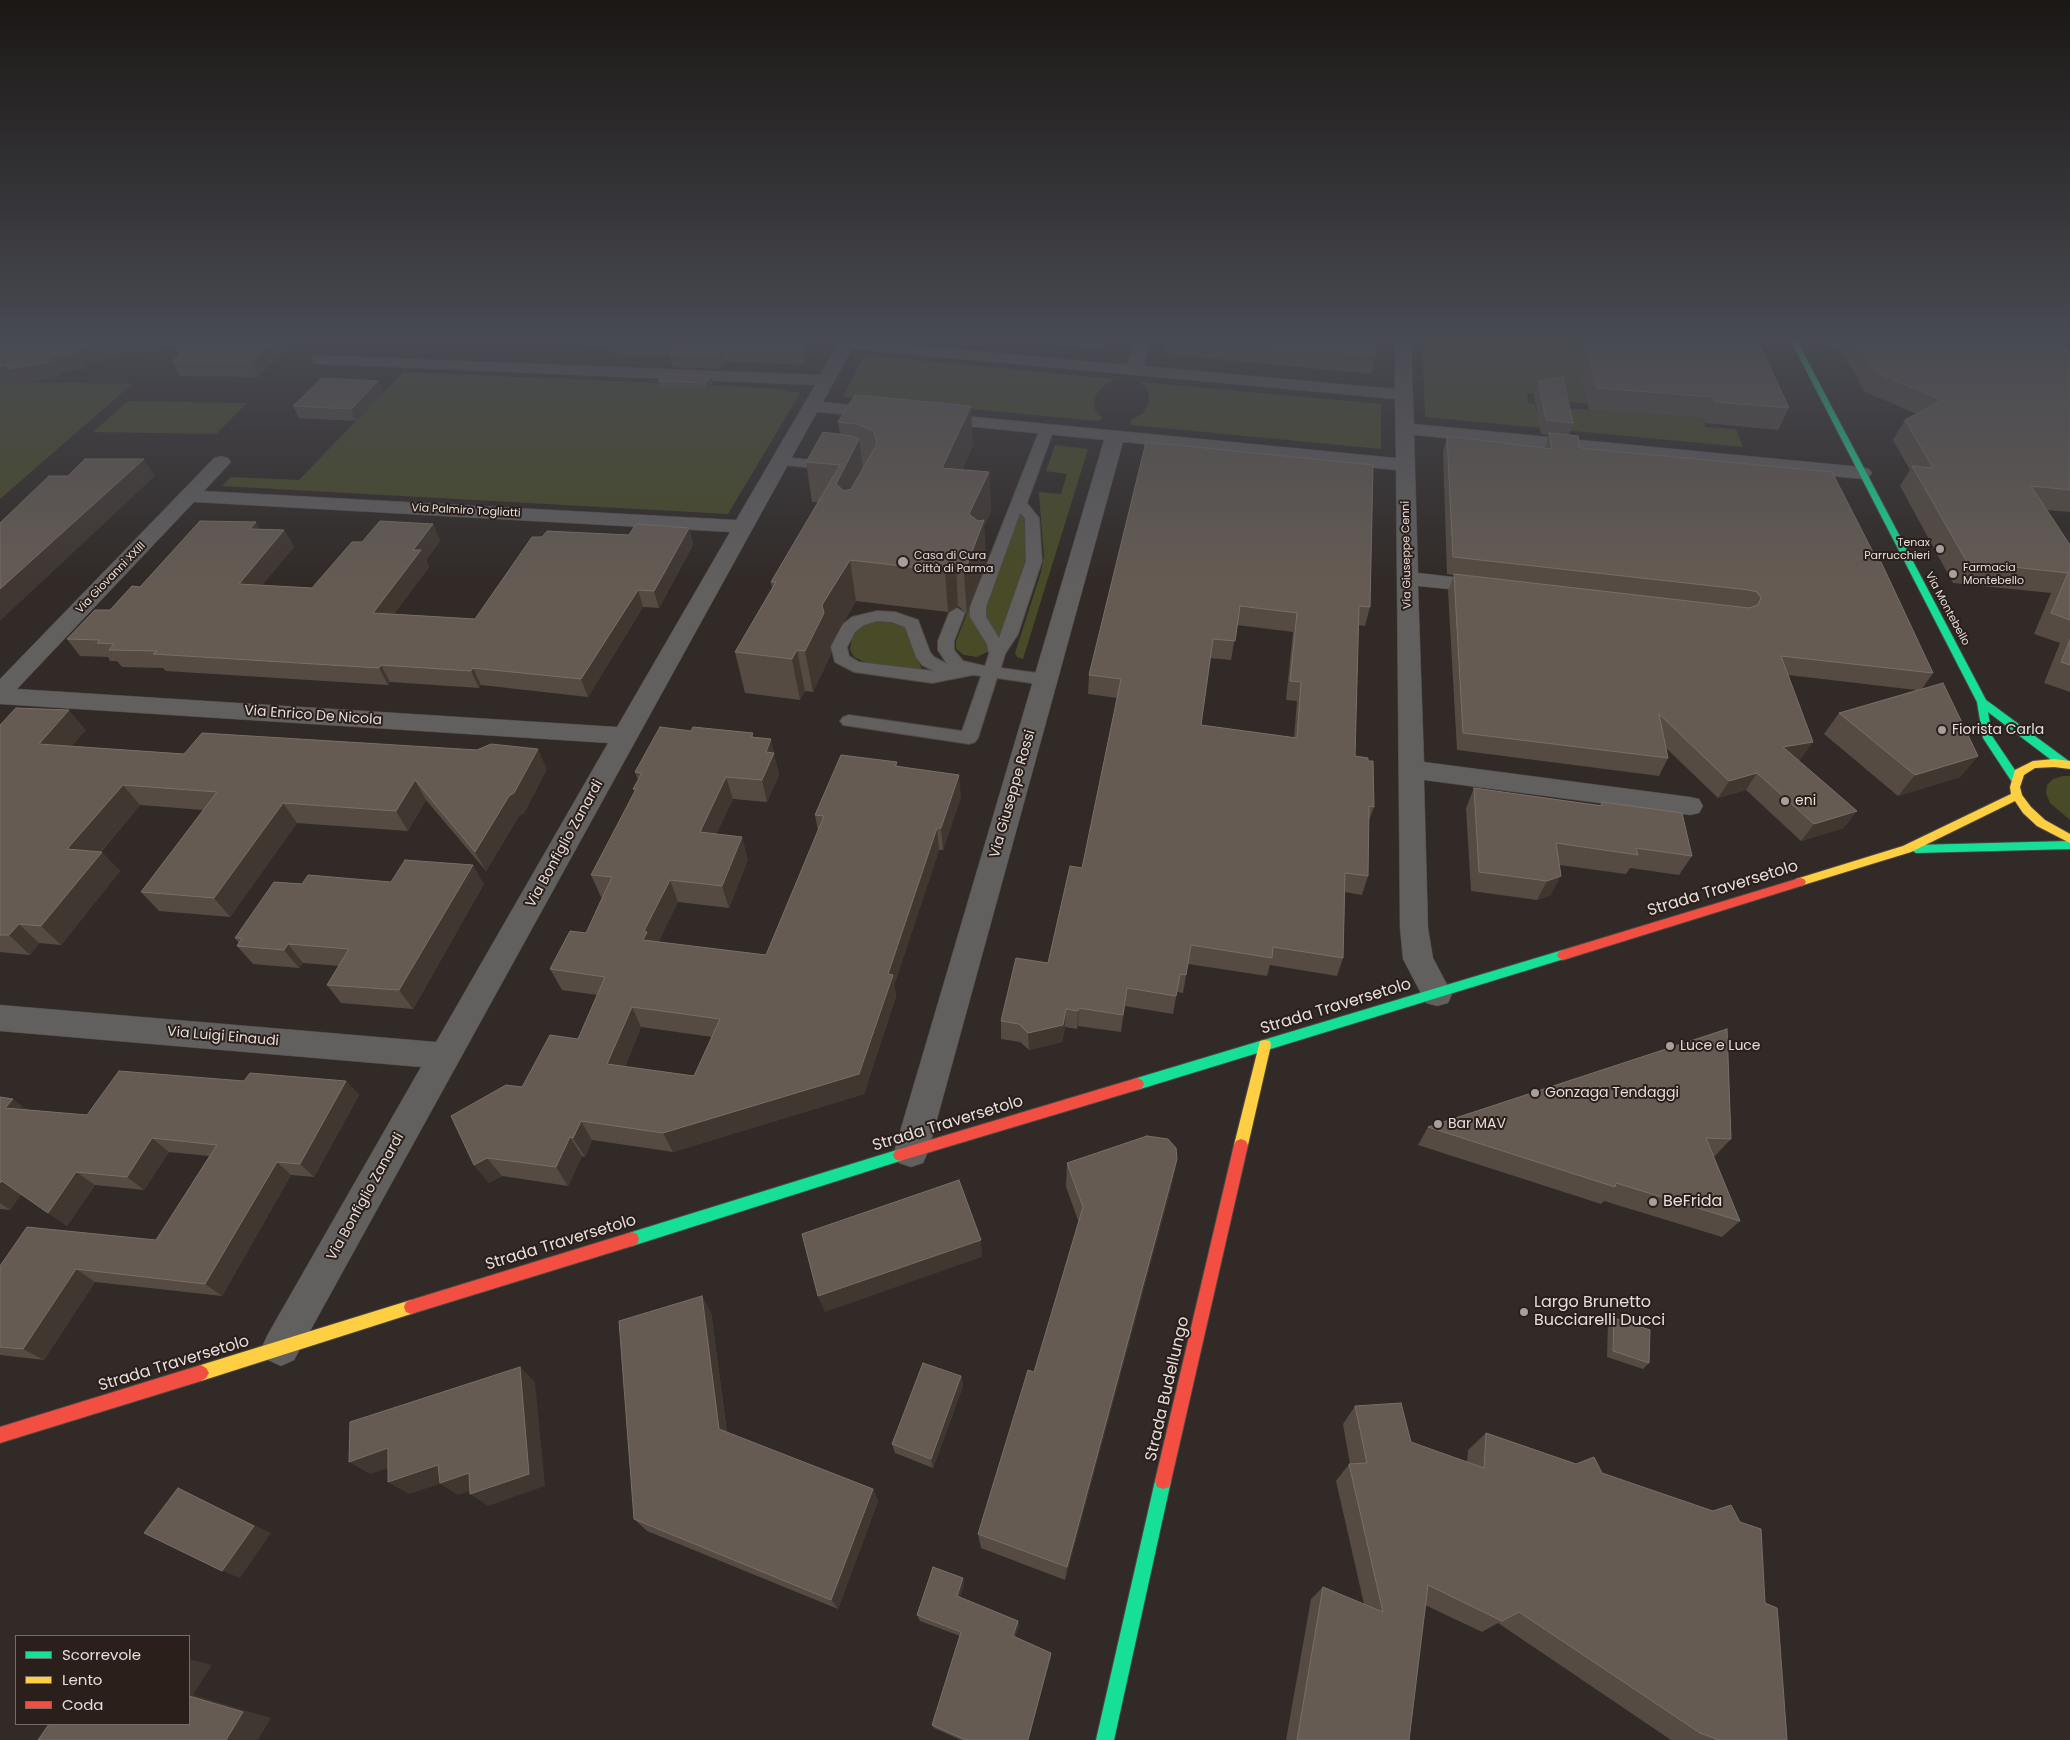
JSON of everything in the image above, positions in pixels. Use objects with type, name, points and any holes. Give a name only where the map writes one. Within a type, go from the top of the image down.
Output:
[{"type":"main road","name":"Via Montebello","points":[[1836,422],[1982,702],[1987,736],[2016,779]]},
{"type":"main road","name":"Via Montebello","points":[[1982,702],[2068,765]]},
{"type":"main road","points":[[2068,765],[2033,765],[2019,773],[2016,779],[2018,796],[2026,810],[2041,823],[2070,840]]},
{"type":"main road","name":"Strada Traversetolo","points":[[0,1435],[911,1152],[1437,994],[1907,849],[2018,796]]},
{"type":"main road","name":"Strada Traversetolo","points":[[1907,849],[2070,846]]},
{"type":"main road","name":"Strada Budellungo","points":[[1105,1740],[1214,1257],[1265,1045]]},
{"type":"street","name":"Via Bonfiglio Zanardi","points":[[282,1347],[803,422]]},
{"type":"street","points":[[969,422],[1405,465]]},
{"type":"street","name":"Via Giuseppe Cenni","points":[[1404,422],[1416,949],[1422,970],[1437,994]]},
{"type":"street","points":[[1404,429],[1862,473]]},
{"type":"street","name":"Via Giuseppe Rossi","points":[[911,1152],[1115,436]]},
{"type":"street","name":"Via Giovanni XXIII","points":[[0,694],[221,462]]},
{"type":"street","name":"Via Palmiro Togliatti","points":[[189,496],[744,527]]},
{"type":"street","points":[[1407,578],[1505,589]]},
{"type":"street","name":"Via Enrico De Nicola","points":[[0,694],[625,736]]},
{"type":"street","points":[[1411,769],[1690,806]]},
{"type":"street","name":"Via Luigi Einaudi","points":[[0,1018],[445,1056]]},
{"type":"lane","points":[[997,654],[995,644],[978,617],[978,607],[1046,430]]},
{"type":"lane","points":[[780,461],[852,468]]},
{"type":"lane","points":[[985,546],[1000,510],[1022,496]]},
{"type":"lane","points":[[849,721],[969,738],[997,654],[1010,634],[1034,561],[1036,546],[1032,518],[1022,496]]},
{"type":"lane","points":[[957,613],[946,640],[946,650],[958,665],[971,670]]},
{"type":"lane","points":[[971,670],[932,677],[854,667],[841,658],[839,647],[848,629],[858,621],[877,616],[895,617],[912,624],[922,653],[931,664],[945,669],[962,669],[991,672],[1045,679]]},
{"type":"green space","points":[[0,422],[88,422],[0,499]]},
{"type":"green space","points":[[104,422],[228,422],[216,434],[93,432]]},
{"type":"green space","points":[[355,422],[783,422],[728,514],[222,486],[231,477],[299,480]]},
{"type":"green space","points":[[1130,422],[1381,422],[1381,449],[1131,425]]},
{"type":"green space","points":[[1480,422],[1704,422],[1706,427],[1736,429],[1743,447]]},
{"type":"green space","points":[[1055,445],[1088,449],[1023,659],[1017,657],[1015,653],[1041,572],[1044,556],[1039,492],[1061,494],[1067,474],[1046,471]]},
{"type":"green space","points":[[1019,512],[1024,514],[1026,558],[1001,637],[998,637],[987,622],[984,607]]},
{"type":"green space","points":[[970,606],[988,641],[989,651],[977,657],[964,655],[956,649],[956,641]]},
{"type":"green space","points":[[873,620],[891,620],[905,626],[922,670],[867,663],[854,657],[850,650],[852,637],[859,627]]},
{"type":"green space","points":[[2070,776],[2070,820],[2050,803],[2046,793],[2047,785],[2053,779]]},
{"type":"building","points":[[840,422],[963,422],[942,468],[989,472],[969,514],[978,521],[984,520],[964,573],[956,566],[945,571],[850,560],[822,605],[824,613],[805,651],[797,650],[792,659],[735,652],[776,582],[771,582],[840,465],[806,462],[823,432],[852,436],[859,439],[836,484],[844,491],[851,489],[877,444],[874,431],[857,424]]},
{"type":"building","points":[[1906,422],[2070,422],[2070,490],[2031,486],[2070,545],[2070,620],[2051,613],[2068,573],[1967,562],[1912,466],[1933,468]]},
{"type":"building","points":[[1549,433],[1578,436],[1580,448],[1832,472],[1878,562],[1881,562],[1933,673],[1781,656],[1813,742],[1783,747],[1857,811],[1814,824],[1757,773],[1729,781],[1659,714],[1668,758],[1463,733],[1454,574],[1749,608],[1758,605],[1761,598],[1757,592],[1749,590],[1453,557],[1447,436],[1552,449]]},
{"type":"building","points":[[1146,442],[1373,465],[1370,607],[1359,606],[1355,756],[1368,758],[1368,761],[1373,761],[1374,807],[1369,806],[1368,876],[1345,873],[1343,958],[1273,947],[1272,958],[1191,945],[1186,975],[1180,974],[1176,996],[1127,988],[1123,1015],[1079,1008],[1078,1011],[1066,1009],[1063,1025],[1028,1033],[1019,1024],[1001,1021],[1016,958],[1048,963],[1070,866],[1082,868],[1121,679],[1089,675]],"holes":[[[1240,606],[1297,613],[1290,681],[1301,682],[1297,738],[1201,725],[1213,639],[1235,641]]]},
{"type":"building","points":[[85,459],[144,459],[0,589],[0,523],[49,476],[68,476]]},
{"type":"building","points":[[200,521],[256,522],[250,529],[284,530],[239,584],[312,588],[352,542],[362,542],[380,521],[433,524],[413,550],[421,550],[373,613],[475,619],[532,537],[542,537],[547,531],[629,535],[636,524],[689,528],[654,591],[638,590],[581,679],[473,668],[471,671],[381,665],[379,668],[153,654],[157,651],[109,650],[114,644],[97,643],[100,640],[67,639],[95,610],[110,610],[132,586],[140,587]]},
{"type":"building","points":[[2070,640],[2070,665],[2061,662]]},
{"type":"building","points":[[1943,683],[1978,756],[1915,775],[1839,713]]},
{"type":"building","points":[[16,708],[69,710],[39,744],[184,754],[202,733],[477,750],[491,744],[538,749],[514,793],[509,796],[475,852],[415,780],[396,811],[283,803],[214,898],[141,892],[217,792],[123,785],[67,849],[102,852],[41,926],[19,924],[9,935],[0,935],[0,725]]},
{"type":"building","points":[[660,727],[691,731],[693,727],[753,733],[751,737],[771,739],[766,752],[774,753],[762,780],[726,777],[700,832],[742,837],[722,886],[670,880],[644,931],[647,932],[643,940],[766,955],[824,816],[815,815],[841,755],[897,762],[895,766],[959,775],[941,828],[937,828],[888,974],[893,975],[859,1074],[663,1133],[581,1121],[573,1138],[570,1137],[556,1167],[487,1158],[474,1165],[451,1116],[506,1085],[522,1087],[550,1035],[578,1039],[605,977],[550,969],[570,931],[586,933],[612,877],[591,875],[636,789],[633,789],[642,773],[635,772]],"holes":[[[632,1007],[720,1019],[694,1076],[607,1064]]]},
{"type":"building","points":[[1474,788],[1602,806],[1602,802],[1682,813],[1692,856],[1636,848],[1638,855],[1556,843],[1561,876],[1547,881],[1479,872]]},
{"type":"building","points":[[405,860],[473,865],[399,990],[327,985],[349,949],[288,944],[284,950],[237,946],[242,938],[235,938],[274,882],[302,884],[308,875],[391,882]]},
{"type":"building","points":[[1727,1029],[1731,1139],[1706,1138],[1740,1221],[1616,1183],[1615,1187],[1428,1127]]},
{"type":"building","points":[[119,1071],[244,1081],[250,1073],[346,1081],[300,1164],[277,1162],[205,1284],[76,1269],[23,1349],[0,1347],[0,1266],[27,1227],[156,1240],[217,1145],[152,1138],[127,1177],[76,1172],[48,1213],[2,1181],[0,1183],[0,1097],[13,1099],[5,1108],[87,1115]]},
{"type":"building","points":[[1147,1136],[1168,1139],[1176,1148],[1177,1159],[1067,1567],[978,1534],[1028,1370],[1034,1372],[1083,1207],[1067,1163]]},
{"type":"building","points":[[959,1180],[981,1240],[818,1296],[802,1234]]},
{"type":"building","points":[[702,1296],[719,1429],[873,1489],[831,1600],[634,1519],[619,1321]]},
{"type":"building","points":[[1614,1318],[1650,1330],[1649,1363],[1613,1351]]},
{"type":"building","points":[[923,1363],[961,1376],[931,1459],[892,1444]]},
{"type":"building","points":[[520,1367],[529,1474],[470,1494],[469,1473],[440,1483],[438,1465],[388,1482],[388,1448],[349,1462],[350,1422]]},
{"type":"building","points":[[1401,1403],[1411,1442],[1484,1468],[1486,1433],[1576,1464],[1594,1457],[1602,1473],[1713,1511],[1731,1505],[1740,1522],[1761,1529],[1765,1603],[1777,1608],[1787,1740],[1719,1740],[1700,1733],[1519,1612],[1502,1621],[1428,1585],[1409,1740],[1297,1740],[1323,1587],[1383,1612],[1349,1464],[1367,1463],[1355,1406]]},
{"type":"building","points":[[178,1488],[254,1526],[222,1571],[144,1533]]},
{"type":"building","points":[[933,1567],[963,1578],[957,1596],[1018,1621],[1013,1636],[1051,1653],[1028,1740],[966,1740],[932,1725],[961,1632],[917,1615]]},
{"type":"building","points":[[190,1696],[243,1712],[226,1740],[38,1740],[48,1725],[190,1725]]},
{"type":"traffic: fast","points":[[1836,422],[1982,702],[1987,736],[2016,779]]},
{"type":"traffic: fast","points":[[1982,702],[2066,765]]},
{"type":"traffic: fast","points":[[1916,849],[2070,845]]},
{"type":"traffic: fast","points":[[1137,1084],[1563,955]]},
{"type":"traffic: fast","points":[[632,1239],[900,1155]]},
{"type":"traffic: fast","points":[[1105,1740],[1163,1481]]},
{"type":"traffic: slow","points":[[2070,765],[2054,763],[2033,765],[2019,773],[2015,787],[2017,796],[2027,810],[2041,823],[2070,839]]},
{"type":"traffic: slow","points":[[1800,882],[1907,849],[2017,796]]},
{"type":"traffic: slow","points":[[1241,1145],[1265,1045]]},
{"type":"traffic: slow","points":[[201,1373],[411,1307]]},
{"type":"traffic: jam","points":[[1563,955],[1800,882]]},
{"type":"traffic: jam","points":[[900,1155],[1137,1084]]},
{"type":"traffic: jam","points":[[1163,1481],[1241,1145]]},
{"type":"traffic: jam","points":[[411,1307],[632,1239]]},
{"type":"traffic: jam","points":[[0,1435],[201,1373]]},
{"type":"place","name":"Tenax Parrucchieri","points":[[1940,549]]},
{"type":"place","name":"Casa di Cura Città di Parma","points":[[903,562]]},
{"type":"place","name":"Farmacia Montebello","points":[[1953,574]]},
{"type":"place","name":"Fiorista Carla","points":[[1942,730]]},
{"type":"place","name":"eni","points":[[1785,801]]},
{"type":"place","name":"Luce e Luce","points":[[1670,1046]]},
{"type":"place","name":"Gonzaga Tendaggi","points":[[1535,1093]]},
{"type":"place","name":"Bar MAV","points":[[1438,1124]]},
{"type":"place","name":"BeFrida","points":[[1653,1202]]},
{"type":"place","name":"Largo Brunetto Bucciarelli Ducci","points":[[1524,1312]]}]
